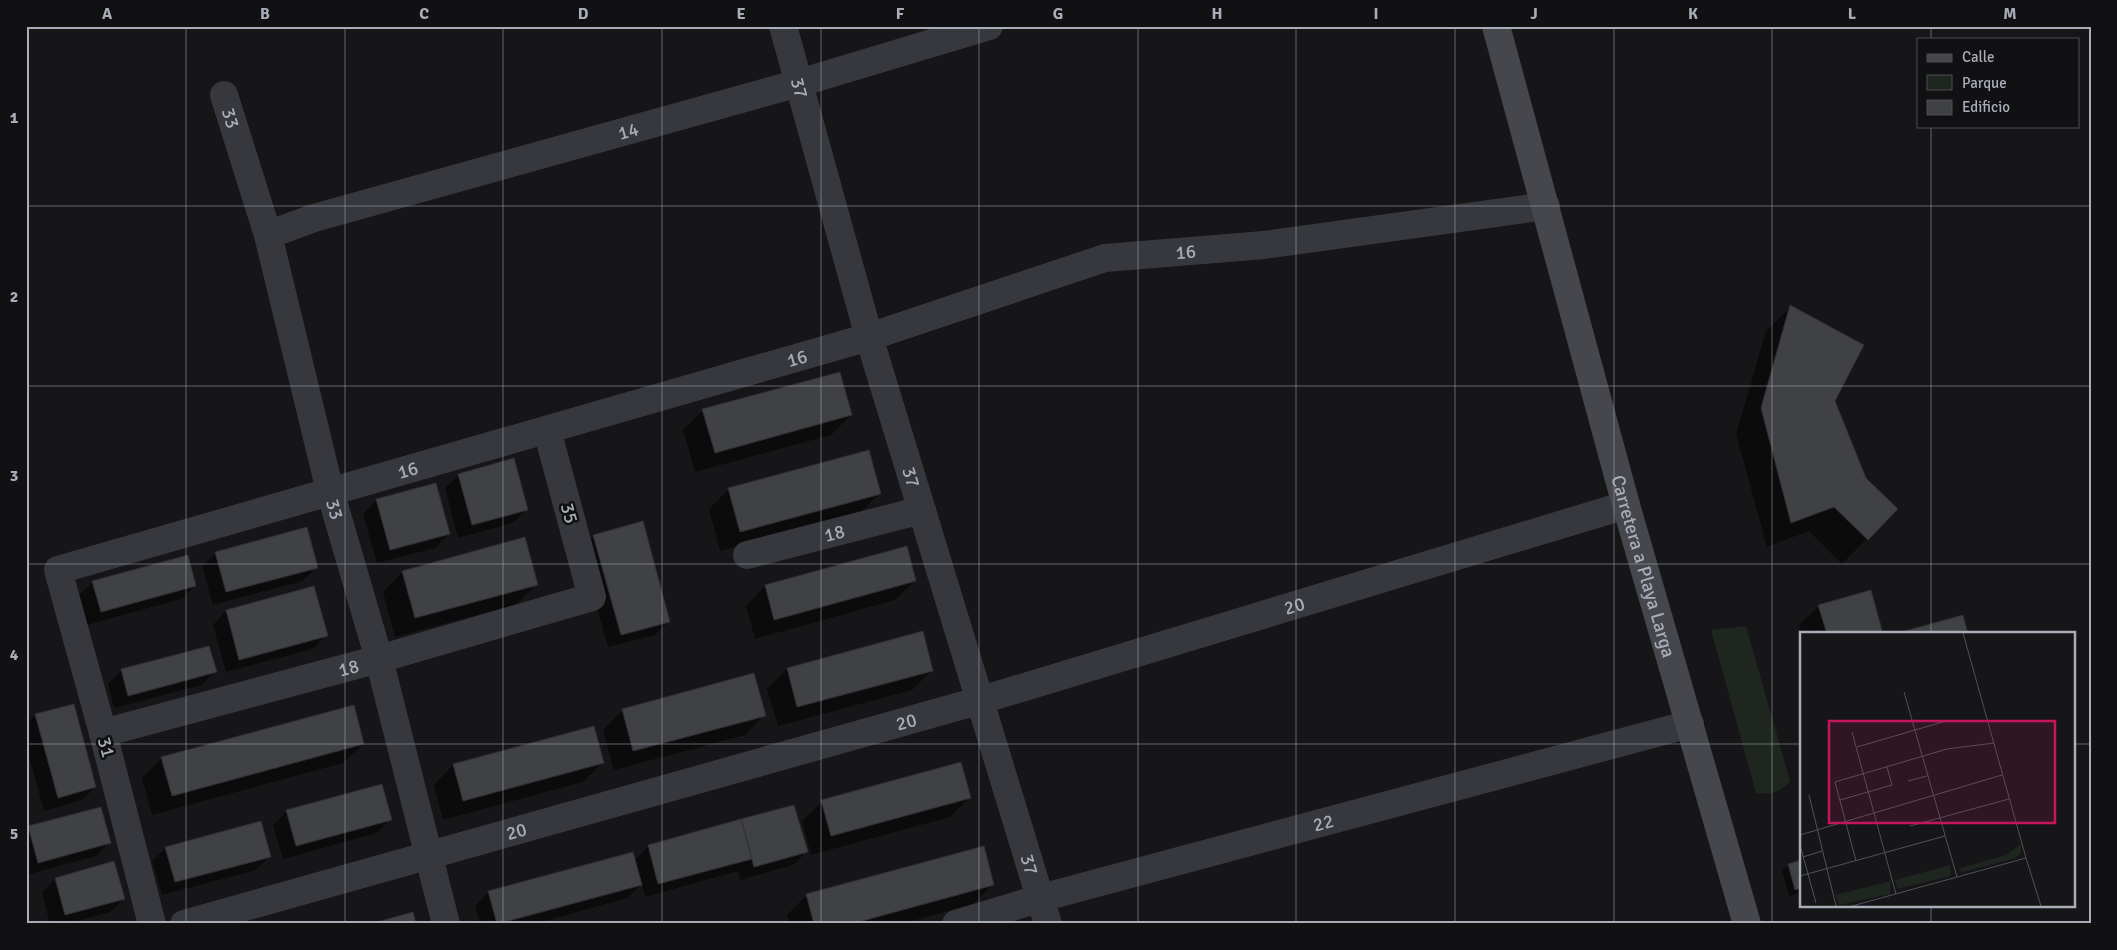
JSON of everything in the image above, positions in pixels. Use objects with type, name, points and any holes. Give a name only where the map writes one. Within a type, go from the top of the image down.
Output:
[{"type":"main road","name":"Carretera a Playa Larga","points":[[1496,26],[1626,505],[1747,924]]},
{"type":"street","name":"37","points":[[783,26],[868,337],[922,510],[978,701],[1044,911]]},
{"type":"street","name":"14","points":[[268,235],[314,218],[799,83],[989,26]]},
{"type":"street","name":"33","points":[[224,95],[268,235],[330,491],[379,659],[446,924]]},
{"type":"street","name":"16","points":[[58,570],[868,337],[1105,258],[1264,245],[1546,206]]},
{"type":"street","name":"35","points":[[547,430],[592,596]]},
{"type":"street","name":"20","points":[[184,924],[978,701],[1626,505]]},
{"type":"street","name":"18","points":[[747,555],[922,510]]},
{"type":"street","name":"31","points":[[58,570],[103,733],[152,924]]},
{"type":"street","name":"18","points":[[103,733],[379,659],[592,596]]},
{"type":"street","name":"22","points":[[956,924],[1044,911],[1690,724]]},
{"type":"green space","points":[[1746,626],[1790,781],[1783,788],[1766,794],[1756,793],[1711,630]]},
{"type":"building","points":[[1790,305],[1864,345],[1835,401],[1866,478],[1898,509],[1868,540],[1834,507],[1791,523],[1761,408]]},
{"type":"building","points":[[840,372],[852,415],[715,453],[702,409]]},
{"type":"building","points":[[869,450],[881,494],[740,532],[728,488]]},
{"type":"building","points":[[514,458],[528,510],[472,525],[458,474]]},
{"type":"building","points":[[436,483],[450,534],[390,550],[376,499]]},
{"type":"building","points":[[643,521],[670,622],[621,635],[593,535]]},
{"type":"building","points":[[307,527],[318,568],[226,592],[215,552]]},
{"type":"building","points":[[525,537],[538,585],[415,618],[402,571]]},
{"type":"building","points":[[907,546],[916,581],[774,620],[765,585]]},
{"type":"building","points":[[188,555],[196,586],[101,612],[92,581]]},
{"type":"building","points":[[314,586],[328,636],[239,660],[226,610]]},
{"type":"building","points":[[1871,590],[1882,632],[1826,632],[1818,605]]},
{"type":"building","points":[[1963,615],[1967,632],[1901,632]]},
{"type":"building","points":[[923,631],[933,671],[797,707],[787,668]]},
{"type":"building","points":[[209,646],[217,672],[128,696],[121,669]]},
{"type":"building","points":[[754,673],[766,716],[633,751],[622,709]]},
{"type":"building","points":[[74,704],[96,787],[58,798],[35,714]]},
{"type":"building","points":[[354,705],[364,744],[172,796],[161,757]]},
{"type":"building","points":[[594,726],[604,763],[463,801],[453,764]]},
{"type":"building","points":[[961,762],[971,798],[831,836],[821,800]]},
{"type":"building","points":[[382,784],[392,820],[296,846],[286,810]]},
{"type":"building","points":[[794,805],[808,852],[754,867],[741,819]]},
{"type":"building","points":[[101,807],[111,843],[38,863],[28,826]]},
{"type":"building","points":[[741,819],[752,859],[658,884],[648,845]]},
{"type":"building","points":[[261,821],[271,857],[175,882],[165,847]]},
{"type":"building","points":[[984,846],[994,885],[851,924],[814,924],[806,894]]},
{"type":"building","points":[[633,852],[642,885],[497,924],[488,891]]},
{"type":"building","points":[[1800,860],[1800,888],[1795,890],[1788,864]]},
{"type":"building","points":[[114,861],[125,899],[65,915],[55,878]]},
{"type":"building","points":[[413,912],[416,924],[370,924]]}]
